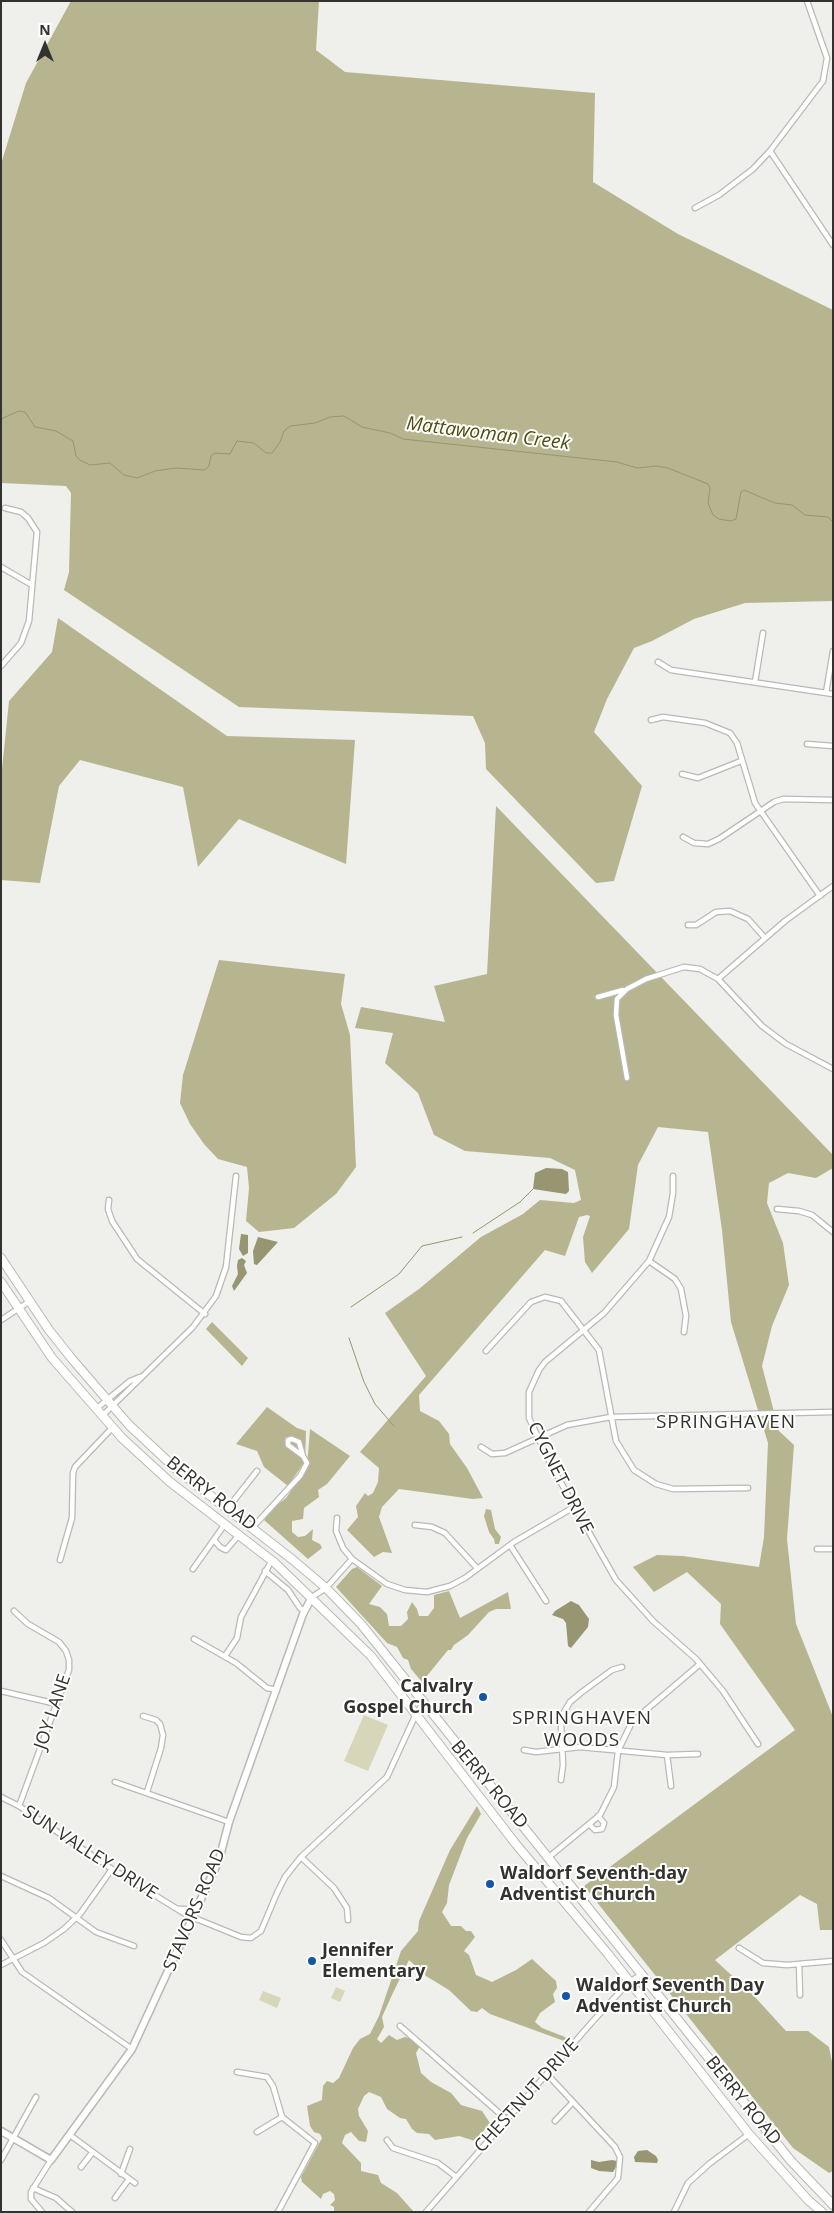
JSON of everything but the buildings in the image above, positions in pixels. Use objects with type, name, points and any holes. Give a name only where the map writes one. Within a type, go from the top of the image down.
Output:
[{"type":"highway","name":"BERRY ROAD","points":[[1,1258],[72,1359],[109,1403],[176,1469],[253,1527],[326,1588],[381,1648],[470,1763],[548,1857],[791,2161],[833,2205]]},
{"type":"highway","name":"BERRY ROAD","points":[[1,1282],[52,1358],[112,1428],[170,1482],[272,1560],[371,1656],[515,1843],[750,2134],[808,2200],[822,2212]]},
{"type":"street","points":[[695,208],[719,195],[754,169],[770,152],[823,81],[827,68],[827,58],[807,1]]},
{"type":"street","points":[[770,152],[833,245]]},
{"type":"street","points":[[1,666],[15,652],[25,634],[31,604],[37,532],[35,526],[21,512],[6,508]]},
{"type":"street","points":[[1,566],[32,586]]},
{"type":"street","points":[[755,682],[763,633]]},
{"type":"street","points":[[826,693],[833,651]]},
{"type":"street","points":[[658,662],[671,670],[833,694]]},
{"type":"street","points":[[650,720],[663,717],[720,727],[730,733],[737,743],[741,762],[755,803],[820,896]]},
{"type":"street","points":[[808,744],[833,746]]},
{"type":"street","points":[[682,774],[698,778],[741,762]]},
{"type":"street","points":[[684,838],[694,843],[708,844],[719,839],[774,802],[783,799],[833,800]]},
{"type":"street","points":[[718,979],[765,938],[833,886]]},
{"type":"street","points":[[688,925],[696,925],[716,912],[730,911],[748,919],[765,938]]},
{"type":"street","points":[[598,997],[627,989],[659,974],[684,967],[700,969],[718,979],[762,1026],[786,1044],[833,1069]]},
{"type":"street","points":[[627,989],[617,999],[616,1015],[627,1078]]},
{"type":"street","points":[[95,1409],[109,1403],[141,1377],[204,1314],[216,1296],[226,1267],[236,1176]]},
{"type":"street","name":"CYGNET DRIVE","points":[[673,1176],[673,1193],[668,1217],[649,1261],[618,1298],[586,1330],[545,1362],[534,1377],[527,1406],[529,1418],[537,1436],[574,1507],[616,1580],[654,1621],[690,1652],[723,1691],[758,1744]]},
{"type":"street","points":[[109,1200],[108,1208],[112,1220],[137,1259],[204,1314]]},
{"type":"street","points":[[777,1209],[799,1211],[812,1215],[833,1232]]},
{"type":"street","points":[[649,1261],[675,1279],[681,1289],[686,1316],[684,1332]]},
{"type":"street","points":[[486,1351],[527,1306],[537,1299],[553,1298],[561,1301],[586,1330],[601,1355],[616,1441],[628,1463],[641,1476],[656,1484],[673,1489],[748,1488]]},
{"type":"street","points":[[1,1320],[30,1301]]},
{"type":"street","points":[[101,1416],[109,1403]]},
{"type":"street","points":[[481,1447],[488,1453],[499,1454],[537,1436],[567,1425],[611,1417],[833,1412]]},
{"type":"street","points":[[60,1560],[72,1518],[73,1473],[112,1428]]},
{"type":"street","points":[[253,1527],[300,1476],[307,1463],[304,1456]]},
{"type":"street","points":[[228,1508],[257,1471]]},
{"type":"street","points":[[337,1518],[336,1531],[343,1548],[352,1559],[387,1584],[416,1592],[450,1586],[465,1578],[510,1545],[574,1507]]},
{"type":"street","points":[[193,1569],[226,1524]]},
{"type":"street","points":[[415,1525],[432,1527],[445,1533],[478,1568]]},
{"type":"street","points":[[214,1540],[220,1547],[226,1550],[239,1534]]},
{"type":"street","points":[[510,1545],[546,1601]]},
{"type":"street","points":[[817,1549],[833,1548]]},
{"type":"street","points":[[312,1597],[326,1588],[352,1559]]},
{"type":"street","points":[[225,1656],[237,1638],[241,1617],[272,1560]]},
{"type":"street","points":[[265,1571],[288,1590],[298,1606],[304,1611]]},
{"type":"street","name":"STAVORS ROAD","points":[[42,2212],[31,2199],[33,2188],[132,2048],[219,1860],[229,1822],[304,1611],[312,1597]]},
{"type":"street","name":"JOY LANE","points":[[14,1611],[28,1624],[59,1642],[66,1651],[69,1670],[19,1806]]},
{"type":"street","points":[[194,1638],[225,1656],[267,1688],[277,1690]]},
{"type":"street","points":[[548,1857],[590,1825],[598,1816],[614,1786],[618,1751],[632,1722],[700,1664]]},
{"type":"street","points":[[561,1780],[563,1765],[563,1714],[570,1702],[612,1670],[622,1668]]},
{"type":"street","points":[[1,1691],[57,1704]]},
{"type":"street","points":[[348,1920],[347,1908],[334,1888],[301,1857],[387,1777],[416,1714],[424,1702]]},
{"type":"street","points":[[143,1716],[156,1720],[160,1724],[163,1735],[161,1748],[147,1792]]},
{"type":"street","points":[[524,1750],[536,1752],[580,1747],[668,1755],[698,1754]]},
{"type":"street","points":[[668,1755],[670,1786]]},
{"type":"street","points":[[116,1782],[229,1822]]},
{"type":"street","name":"SUN VALLEY DRIVE","points":[[1,1797],[19,1806],[112,1870],[178,1909],[185,1909],[194,1916],[241,1937],[251,1938],[258,1935],[267,1920],[276,1893],[285,1877],[301,1857]]},
{"type":"street","points":[[590,1825],[595,1830],[602,1828],[604,1823],[598,1816]]},
{"type":"street","points":[[1,1965],[54,1937],[75,1918],[112,1870]]},
{"type":"street","points":[[1,1876],[49,1898],[96,1932],[134,1946]]},
{"type":"street","points":[[1,1940],[22,1972],[132,2048]]},
{"type":"street","points":[[739,1948],[763,1963],[799,1964],[833,1961]]},
{"type":"street","points":[[799,1964],[800,1995]]},
{"type":"street","name":"CHESTNUT DRIVE","points":[[426,2212],[455,2176],[629,1982],[641,1975]]},
{"type":"street","points":[[400,2026],[506,2119]]},
{"type":"street","points":[[237,2072],[267,2077],[273,2086],[282,2117],[315,2143],[278,2212]]},
{"type":"street","points":[[547,2074],[615,2147],[620,2158],[618,2178],[589,2212]]},
{"type":"street","points":[[1,2160],[36,2097]]},
{"type":"street","points":[[555,2121],[573,2102]]},
{"type":"street","points":[[256,2132],[282,2117]]},
{"type":"street","points":[[1,2131],[51,2160]]},
{"type":"street","points":[[674,2212],[688,2183],[709,2164],[750,2134]]},
{"type":"street","points":[[70,2135],[135,2183]]},
{"type":"street","points":[[387,2140],[393,2148],[438,2163],[455,2176]]},
{"type":"street","points":[[121,2174],[130,2149]]},
{"type":"street","points":[[81,2167],[92,2153]]},
{"type":"street","points":[[115,2198],[129,2179]]},
{"type":"street","points":[[33,2188],[56,2198],[72,2212]]},
{"type":"green space","points":[[71,1],[319,1],[316,50],[345,72],[595,93],[593,182],[678,234],[833,310],[833,601],[745,603],[694,619],[652,641],[634,648],[607,699],[594,732],[642,786],[614,881],[596,883],[486,769],[485,743],[473,716],[239,707],[64,590],[69,572],[71,493],[66,486],[1,483],[1,164],[26,83]]},
{"type":"green space","points":[[58,618],[227,736],[355,740],[346,864],[239,819],[198,867],[183,787],[80,760],[59,786],[40,883],[1,880],[1,779],[9,701],[52,652]]},
{"type":"green space","points":[[496,806],[833,1155],[833,1168],[816,1178],[788,1173],[769,1183],[767,1203],[783,1243],[789,1285],[772,1326],[762,1366],[779,1431],[794,1445],[787,1539],[796,1624],[833,1717],[833,1930],[820,1930],[817,1904],[800,1895],[715,1960],[754,1996],[786,2031],[808,2031],[829,2047],[833,2067],[833,2171],[829,2173],[793,2148],[584,1886],[795,1730],[720,1624],[721,1604],[687,1572],[654,1592],[633,1567],[657,1555],[683,1556],[759,1567],[764,1537],[768,1443],[731,1322],[722,1230],[708,1132],[658,1127],[638,1165],[629,1229],[592,1273],[585,1262],[583,1237],[590,1216],[587,1215],[579,1217],[565,1256],[545,1250],[419,1395],[420,1411],[439,1421],[449,1434],[450,1444],[467,1468],[483,1498],[473,1499],[399,1489],[382,1507],[379,1517],[392,1553],[383,1552],[374,1557],[347,1530],[358,1517],[356,1506],[365,1493],[368,1496],[373,1493],[378,1482],[379,1468],[360,1452],[426,1376],[385,1313],[419,1289],[481,1237],[523,1214],[540,1200],[574,1203],[581,1200],[575,1170],[550,1158],[465,1151],[434,1135],[418,1093],[385,1063],[393,1033],[355,1028],[361,1007],[445,1022],[434,986],[487,974]]},
{"type":"green space","points":[[219,960],[345,974],[341,1004],[350,1035],[356,1167],[336,1194],[294,1228],[259,1232],[246,1221],[249,1188],[247,1167],[218,1159],[204,1144],[190,1124],[180,1103],[183,1075]]},
{"type":"green space","points":[[212,1322],[248,1358],[242,1366],[206,1329]]},
{"type":"green space","points":[[267,1407],[297,1428],[306,1431],[305,1461],[288,1486],[264,1467],[257,1451],[236,1444]]},
{"type":"green space","points":[[310,1429],[350,1456],[327,1484],[318,1490],[319,1497],[304,1508],[303,1519],[292,1521],[292,1532],[298,1537],[305,1536],[313,1529],[312,1540],[320,1544],[322,1548],[308,1559],[264,1520],[286,1498],[307,1468]]},
{"type":"green space","points":[[486,1509],[491,1510],[495,1529],[501,1537],[499,1544],[495,1544],[489,1532],[484,1516]]},
{"type":"green space","points":[[357,1567],[382,1586],[369,1604],[380,1607],[387,1614],[389,1626],[401,1626],[408,1619],[407,1612],[412,1602],[419,1616],[428,1616],[434,1608],[434,1595],[449,1591],[460,1618],[508,1592],[511,1609],[496,1609],[489,1612],[468,1635],[454,1645],[451,1650],[448,1650],[422,1682],[411,1669],[408,1660],[403,1658],[397,1647],[387,1643],[336,1587],[352,1569]]},
{"type":"green space","points":[[364,1715],[388,1725],[368,1771],[344,1761]]},
{"type":"green space","points":[[477,1806],[481,1814],[467,1838],[449,1885],[447,1903],[442,1912],[451,1926],[461,1926],[466,1931],[471,1931],[475,1937],[464,1951],[469,1955],[476,1975],[492,1982],[516,1970],[532,1959],[556,1981],[557,1988],[553,1994],[555,2002],[540,2013],[535,2022],[542,2028],[565,2037],[567,2042],[490,2014],[482,2008],[477,2012],[471,2011],[449,1990],[426,1976],[409,1960],[382,2017],[384,2027],[377,2039],[381,2043],[389,2035],[397,2040],[405,2037],[412,2039],[420,2046],[416,2053],[421,2073],[431,2082],[451,2093],[461,2105],[482,2111],[490,2123],[475,2141],[459,2136],[435,2140],[429,2134],[417,2133],[406,2119],[400,2118],[387,2109],[381,2097],[369,2092],[364,2096],[358,2109],[359,2116],[368,2131],[366,2142],[359,2141],[351,2132],[345,2135],[342,2143],[361,2163],[361,2171],[378,2175],[381,2183],[397,2193],[414,2212],[334,2212],[334,2207],[330,2205],[335,2200],[334,2194],[330,2191],[323,2194],[321,2199],[302,2182],[301,2177],[322,2138],[310,2126],[307,2106],[322,2100],[323,2086],[327,2081],[333,2083],[339,2078],[353,2048],[360,2039],[370,2034],[379,2016],[401,1951],[418,1931],[419,1921],[450,1850]]},
{"type":"green space","points":[[336,1987],[345,1991],[340,2002],[331,1998]]},
{"type":"green space","points":[[263,1991],[281,1998],[277,2008],[259,2000]]},
{"type":"shaded area","points":[[546,1168],[562,1169],[568,1172],[569,1191],[566,1194],[533,1189],[535,1173]]},
{"type":"shaded area","points":[[241,1234],[248,1235],[248,1253],[243,1256],[239,1249]]},
{"type":"shaded area","points":[[258,1237],[278,1242],[257,1265],[254,1264],[253,1251]]},
{"type":"shaded area","points":[[242,1258],[246,1261],[244,1265],[247,1273],[234,1291],[232,1286],[238,1274],[238,1260]]},
{"type":"shaded area","points":[[571,1601],[579,1605],[589,1619],[588,1627],[571,1648],[568,1646],[566,1623],[563,1619],[552,1615]]},
{"type":"shaded area","points":[[647,2150],[656,2156],[657,2163],[635,2162],[634,2157],[638,2151]]},
{"type":"shaded area","points":[[591,2160],[599,2162],[612,2160],[617,2161],[617,2165],[613,2172],[599,2171],[591,2168]]},
{"type":"waterway","name":"Mattawoman Creek","points":[[1,419],[19,411],[25,412],[35,427],[56,431],[73,441],[76,456],[80,460],[90,465],[110,463],[124,475],[137,478],[155,471],[176,468],[205,470],[209,466],[211,456],[215,453],[230,454],[237,441],[254,443],[266,453],[272,453],[280,442],[284,431],[290,426],[315,423],[330,417],[344,416],[362,427],[390,433],[403,439],[617,462],[637,468],[656,466],[668,468],[708,484],[710,488],[708,503],[713,515],[719,519],[731,521],[736,519],[741,492],[744,490],[775,503],[792,505],[805,515],[828,517],[833,522]]},
{"type":"waterway","name":"Mattawoman Creek","points":[[833,524],[833,535]]},
{"type":"waterway","points":[[473,1233],[520,1202],[533,1189]]},
{"type":"waterway","points":[[351,1307],[399,1274],[422,1246],[462,1237]]},
{"type":"waterway","points":[[349,1338],[364,1382],[375,1404],[394,1426]]},
{"type":"place","name":"Calvalry Gospel Church","points":[[483,1697]]},
{"type":"place","name":"Waldorf Seventh-day Adventist Church","points":[[490,1884]]},
{"type":"place","name":"Jennifer Elementary","points":[[312,1961]]},
{"type":"place","name":"Waldorf Seventh Day Adventist Church","points":[[566,1996]]},
{"type":"district","name":"SPRINGHAVEN","points":[[726,1423]]},
{"type":"district","name":"SPRINGHAVEN WOODS","points":[[582,1730]]}]
